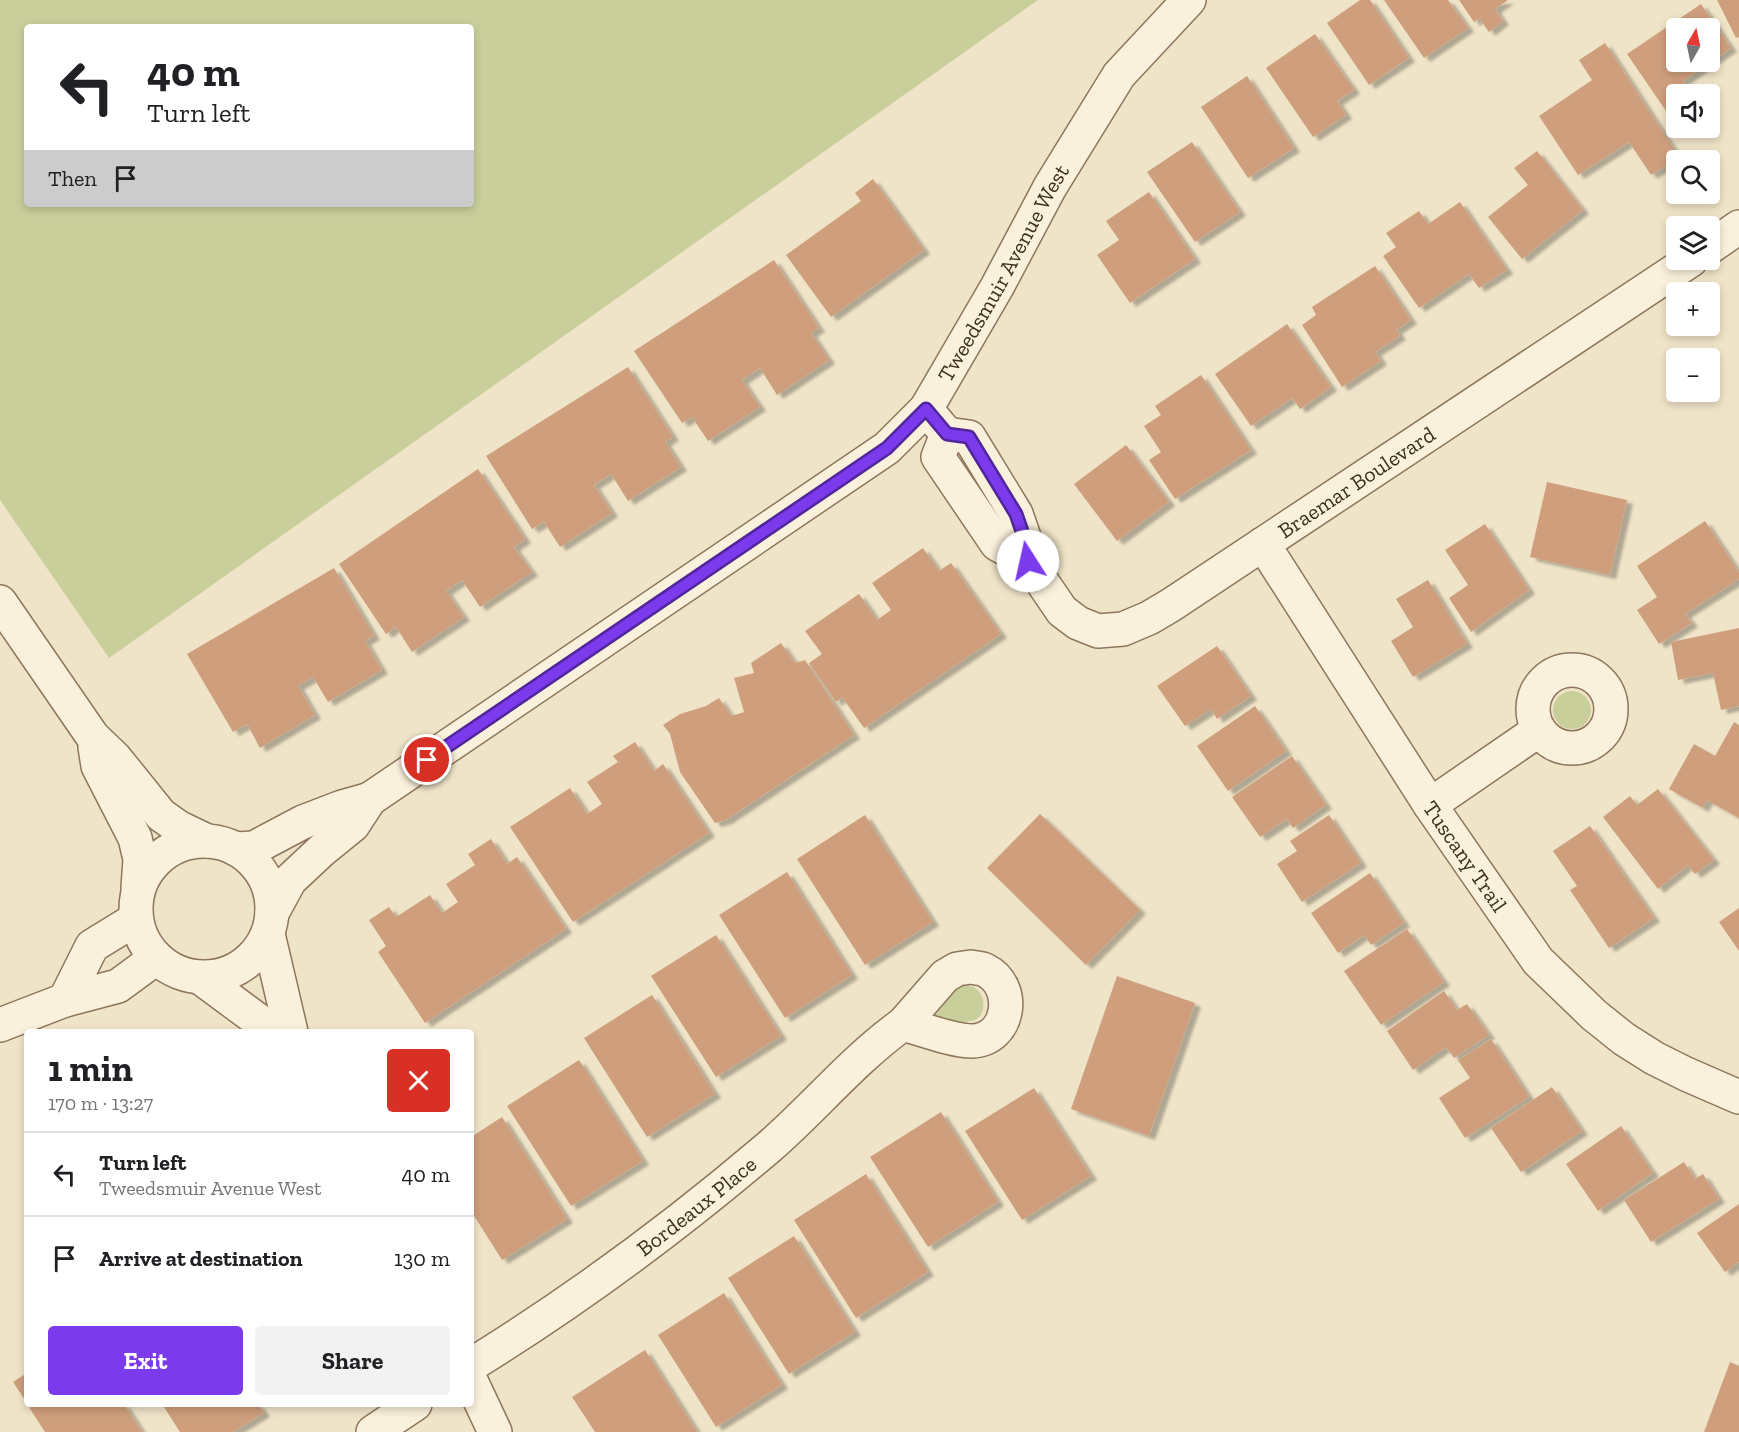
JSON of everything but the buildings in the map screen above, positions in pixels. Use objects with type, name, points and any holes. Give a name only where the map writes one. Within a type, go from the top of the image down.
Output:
[{"type":"street","name":"Tweedsmuir Avenue West","points":[[222,845],[254,848],[303,822],[370,799],[887,448],[926,409],[997,286],[1050,187],[1119,75],[1189,0]]},
{"type":"street","points":[[1720,240],[1739,227]]},
{"type":"street","name":"Braemar Boulevard","points":[[926,409],[947,434],[938,457],[997,544],[1028,561],[1062,611],[1078,623],[1098,631],[1123,628],[1149,618],[1675,270]]},
{"type":"street","name":"Tuscany Trail","points":[[1263,544],[1430,804],[1538,961],[1594,1015],[1624,1039],[1654,1058],[1739,1097]]},
{"type":"street","points":[[0,602],[93,737],[115,758],[161,814],[178,827],[222,845],[256,865],[269,887],[270,924],[290,1029]]},
{"type":"street","points":[[1430,804],[1539,730]]},
{"type":"street","points":[[93,737],[98,766],[135,838],[140,860],[138,929],[147,948],[156,958],[180,974],[201,978],[222,975],[242,966],[257,952],[270,924]]},
{"type":"street","name":"Tweedsmuir Avenue West","points":[[270,924],[290,879],[321,850],[353,825],[370,799]]},
{"type":"street","points":[[65,1000],[92,946],[137,903],[149,868],[165,853],[185,843],[222,845]]},
{"type":"street","points":[[0,1025],[65,1000],[118,986],[156,958]]},
{"type":"street","points":[[201,978],[270,1029]]},
{"type":"street","name":"Bordeaux Place","points":[[474,1363],[625,1263],[675,1225],[771,1145],[878,1042],[903,1024]]},
{"type":"street","points":[[474,1387],[495,1432]]},
{"type":"street","points":[[372,1432],[410,1407]]},
{"type":"green space","points":[[0,0],[1038,0],[109,658],[0,500]]},
{"type":"green space","points":[[1572,691],[1585,697],[1591,710],[1585,723],[1572,729],[1559,723],[1553,710],[1559,697]]},
{"type":"green space","points":[[966,985],[974,987],[982,996],[984,1006],[980,1016],[966,1022],[929,1018],[927,1013],[960,987]]},
{"type":"route","points":[[427,760],[887,448],[926,409],[947,434],[969,437],[1016,514],[1024,537],[1028,561]]}]
